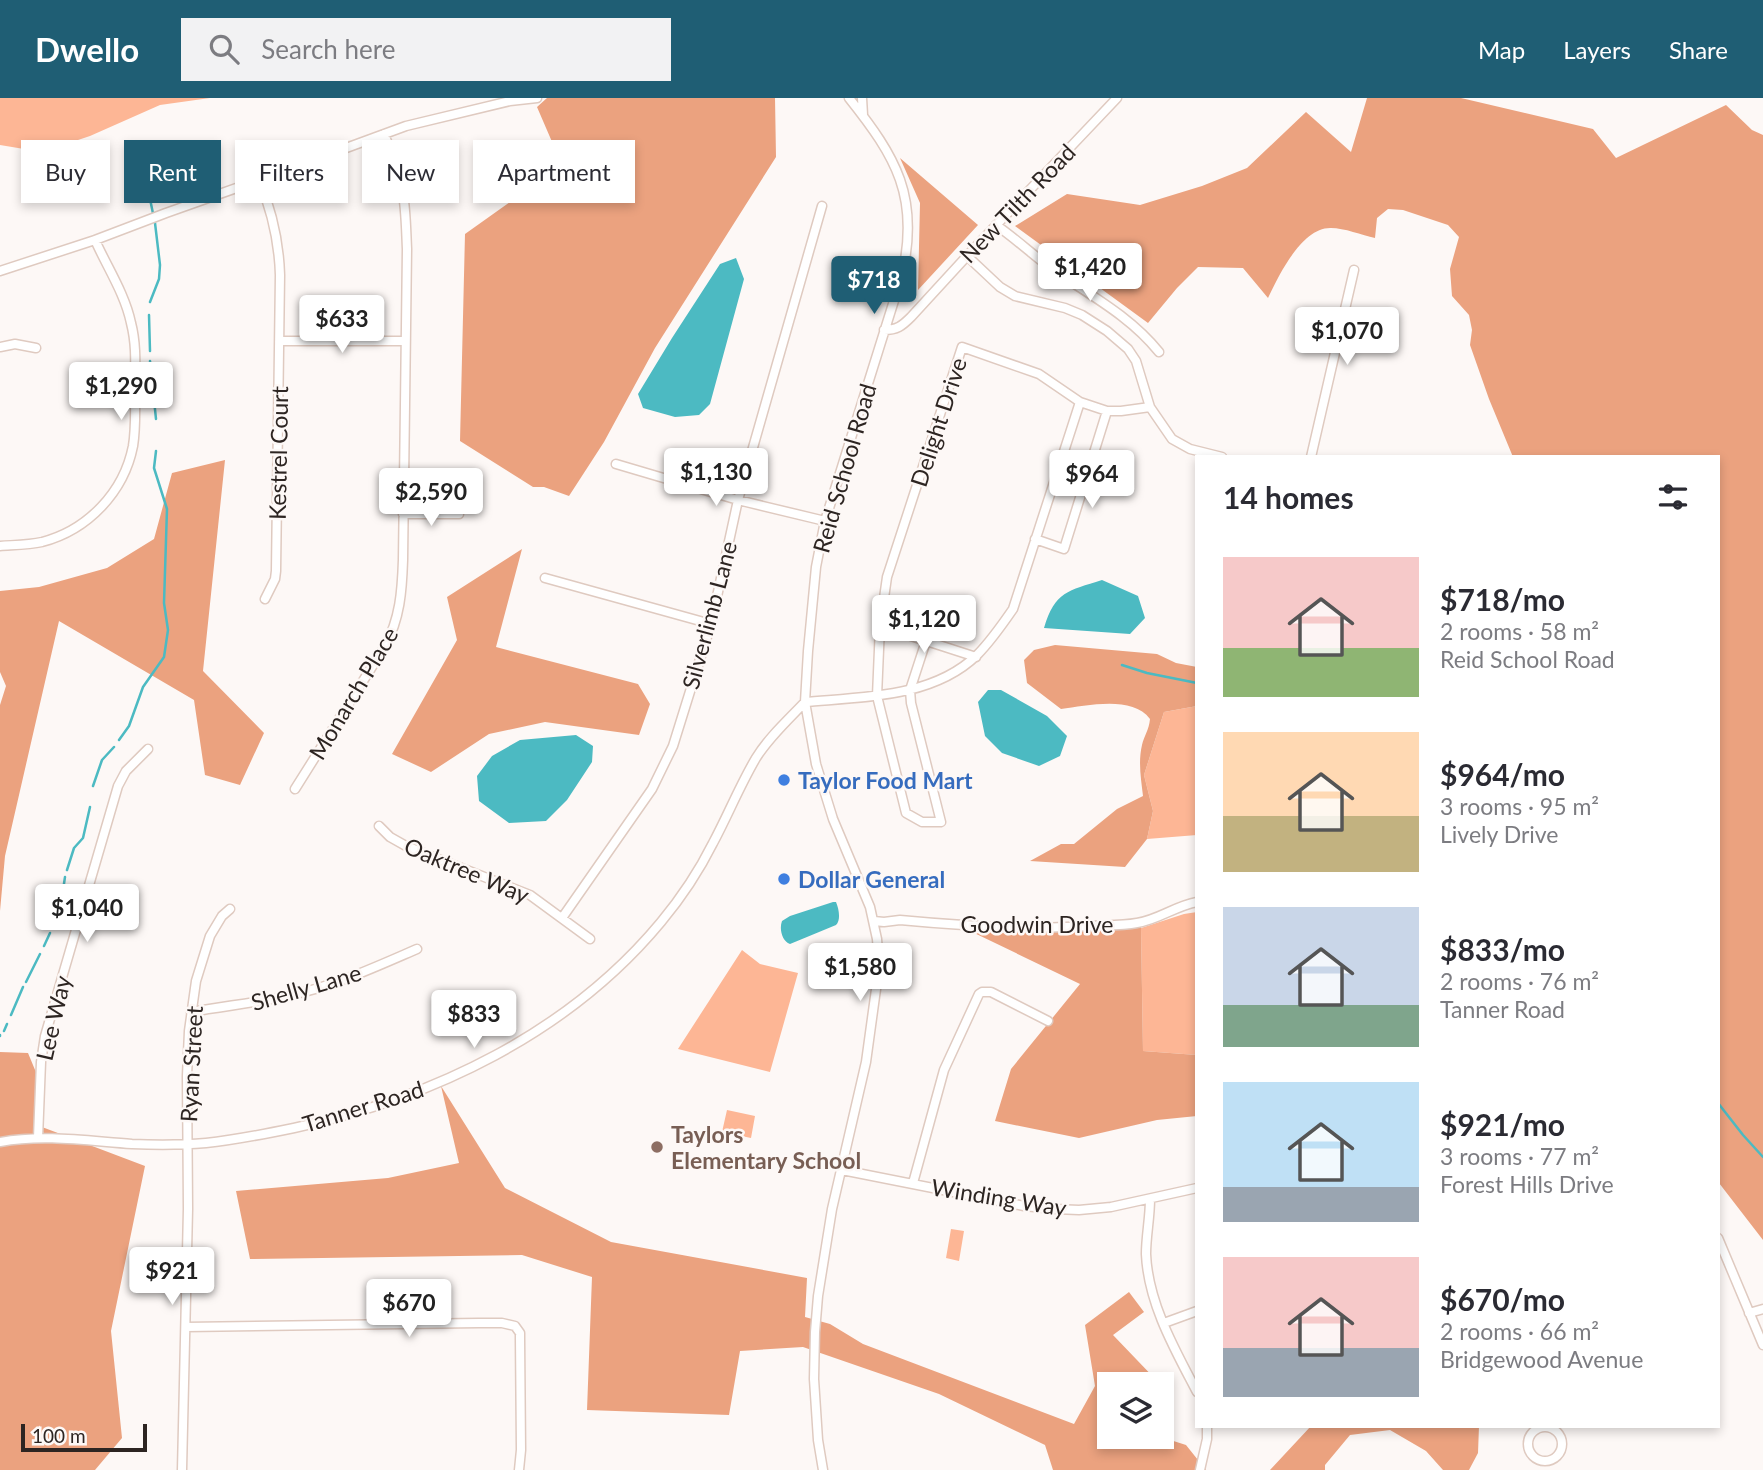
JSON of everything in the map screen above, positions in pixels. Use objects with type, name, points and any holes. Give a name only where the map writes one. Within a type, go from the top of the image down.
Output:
[{"type":"street","points":[[348,147],[438,117],[510,99],[537,98]]},
{"type":"street","name":"Reid School Road","points":[[823,1470],[814,1378],[815,1332],[824,1255],[867,1058],[875,1004],[878,952],[870,907],[824,792],[805,702],[813,591],[825,521],[905,261],[908,240],[908,218],[903,188],[893,160],[872,126],[849,98]]},
{"type":"street","points":[[862,98],[863,115]]},
{"type":"street","name":"New Tilth Road","points":[[884,330],[902,327],[1117,98]]},
{"type":"street","name":"Monarch Place","points":[[295,789],[385,646],[399,611],[402,590],[407,249],[405,207],[395,161],[384,134]]},
{"type":"street","points":[[0,271],[95,240],[235,189]]},
{"type":"street","name":"Kestrel Court","points":[[265,599],[276,571],[279,341],[279,252],[267,203]]},
{"type":"street","name":"Silverlimb Lane","points":[[562,918],[652,789],[673,746],[711,624],[738,500],[822,206]]},
{"type":"street","points":[[996,225],[1135,326],[1159,352]]},
{"type":"street","points":[[0,546],[40,542],[76,527],[108,500],[130,459],[135,425],[135,340],[126,306],[95,240]]},
{"type":"street","points":[[967,256],[1000,287],[1015,296],[1065,308],[1107,331],[1128,349],[1136,361],[1150,407],[1172,439],[1190,449],[1214,455]]},
{"type":"street","points":[[1311,455],[1354,270]]},
{"type":"street","points":[[279,341],[405,341]]},
{"type":"street","points":[[0,347],[15,344],[36,348]]},
{"type":"street","name":"Delight Drive","points":[[910,690],[941,822],[922,822],[906,813],[877,696],[877,662],[887,578],[962,347],[1039,374],[1080,402],[1107,411],[1150,407]]},
{"type":"street","points":[[805,702],[877,696],[910,690],[951,675],[976,657],[995,636],[1013,609],[1080,402]]},
{"type":"street","points":[[1035,540],[1065,549],[1107,411]]},
{"type":"street","points":[[616,464],[738,500],[825,521]]},
{"type":"street","points":[[403,514],[458,514]]},
{"type":"street","points":[[545,578],[711,624]]},
{"type":"street","points":[[880,626],[976,657]]},
{"type":"street","points":[[910,690],[926,641]]},
{"type":"street","name":"Tanner Road","points":[[0,1142],[38,1138],[136,1144],[235,1139],[348,1115],[401,1098],[497,1055],[535,1032],[599,984],[628,958],[660,923],[692,881],[758,755],[805,702]]},
{"type":"street","name":"Lee Way","points":[[38,1138],[41,1062],[45,1035],[118,786],[126,771],[148,749]]},
{"type":"street","name":"Oaktree Way","points":[[380,826],[390,837],[406,846],[530,895],[590,939]]},
{"type":"street","name":"Goodwin Drive","points":[[874,921],[1064,928],[1127,924],[1153,919],[1171,909],[1195,903]]},
{"type":"street","name":"Ryan Street","points":[[182,1470],[188,1209],[187,1076],[191,1012],[196,981],[210,936],[222,916],[230,909]]},
{"type":"street","name":"Shelly Lane","points":[[191,1012],[305,992],[361,973],[416,949]]},
{"type":"street","points":[[914,1183],[944,1070],[979,994],[991,992],[1048,1021]]},
{"type":"street","name":"Winding Way","points":[[842,1170],[1024,1206],[1055,1209],[1096,1209],[1195,1188]]},
{"type":"street","points":[[1150,1199],[1146,1242],[1152,1292],[1175,1350],[1195,1388]]},
{"type":"street","points":[[1720,1243],[1763,1345]]},
{"type":"street","points":[[1749,1313],[1763,1309]]},
{"type":"street","points":[[1164,1323],[1195,1312]]},
{"type":"street","points":[[186,1327],[479,1323],[515,1326],[520,1333],[519,1470]]},
{"type":"street","points":[[1200,1470],[1207,1428]]},
{"type":"street","points":[[1538,1428],[1531,1434],[1528,1448],[1533,1457],[1542,1461],[1556,1458],[1559,1454],[1562,1445],[1559,1429]]},
{"type":"shaded area","points":[[0,98],[210,98],[160,105],[78,140],[21,140],[21,148],[0,145]]},
{"type":"shaded area","points":[[547,98],[775,98],[776,157],[655,348],[604,442],[569,496],[544,487],[533,487],[460,441],[465,234],[509,203],[635,203],[635,140],[551,140],[537,107]]},
{"type":"shaded area","points":[[1367,98],[1461,98],[1593,129],[1616,158],[1726,105],[1752,130],[1763,135],[1763,1240],[1720,1184],[1720,455],[1512,455],[1470,345],[1472,330],[1469,315],[1452,296],[1450,269],[1459,237],[1448,225],[1403,210],[1388,209],[1377,218],[1375,238],[1331,228],[1310,235],[1293,254],[1268,298],[1243,268],[1198,267],[1148,323],[1015,226],[1067,194],[1140,205],[1202,186],[1247,168],[1306,112],[1351,152]]},
{"type":"shaded area","points":[[900,158],[978,225],[918,290],[920,203]]},
{"type":"shaded area","points":[[225,460],[203,671],[264,733],[240,785],[205,775],[194,700],[59,621],[5,856],[0,911],[0,705],[6,686],[0,672],[0,591],[39,587],[107,568],[154,539],[172,473]]},
{"type":"shaded area","points":[[522,549],[496,647],[638,684],[650,704],[639,735],[545,722],[489,734],[431,772],[392,754],[457,640],[447,597]]},
{"type":"shaded area","points":[[1055,645],[1157,654],[1176,663],[1195,667],[1195,706],[1164,712],[1144,775],[1153,811],[1147,839],[1125,867],[1030,861],[1061,844],[1074,844],[1117,809],[1143,796],[1140,758],[1150,719],[1142,712],[1121,704],[1061,709],[1027,683],[1024,660],[1034,650]]},
{"type":"shaded area","points":[[1195,706],[1195,835],[1147,839],[1153,811],[1144,775],[1164,712]]},
{"type":"shaded area","points":[[1195,912],[1195,1055],[1143,1051],[1141,928]]},
{"type":"shaded area","points":[[1141,927],[1143,1051],[1195,1055],[1195,1116],[1157,1120],[1079,1138],[995,1121],[1011,1069],[1080,984],[968,930]]},
{"type":"shaded area","points":[[742,950],[760,964],[798,973],[770,1072],[678,1049]]},
{"type":"shaded area","points":[[0,1052],[28,1053],[45,1094],[42,1127],[145,1166],[111,1331],[122,1438],[95,1470],[0,1470]]},
{"type":"shaded area","points":[[441,1086],[505,1188],[611,1242],[807,1278],[805,1317],[830,1324],[863,1344],[1074,1424],[1095,1386],[1085,1325],[1129,1292],[1144,1312],[1113,1335],[1148,1372],[1097,1372],[1097,1449],[1174,1449],[1174,1441],[1186,1445],[1206,1470],[1053,1470],[1045,1445],[939,1394],[803,1347],[740,1351],[729,1415],[587,1410],[592,1277],[522,1255],[250,1259],[236,1191],[388,1178],[459,1163]]},
{"type":"shaded area","points":[[727,1110],[755,1116],[751,1138],[722,1132]]},
{"type":"shaded area","points":[[951,1229],[964,1231],[959,1261],[946,1258]]},
{"type":"shaded area","points":[[1309,1428],[1479,1428],[1478,1453],[1469,1470],[1443,1470],[1426,1451],[1390,1430],[1350,1435],[1325,1465],[1325,1470],[1270,1470]]},
{"type":"water","points":[[736,258],[744,279],[710,404],[699,415],[675,417],[643,408],[638,394],[672,338],[720,264]]},
{"type":"water","points":[[1102,580],[1138,596],[1145,618],[1130,634],[1044,628],[1053,606],[1064,594]]},
{"type":"water","points":[[988,690],[1001,690],[1047,716],[1067,736],[1060,756],[1039,766],[1002,753],[985,736],[978,702]]},
{"type":"water","points":[[576,735],[593,746],[592,762],[567,800],[546,821],[509,823],[479,801],[477,776],[492,756],[520,740]]},
{"type":"water","points":[[836,902],[839,911],[836,925],[790,944],[783,938],[782,921]]},
{"type":"waterway","points":[[150,302],[159,279],[160,265],[151,203]]},
{"type":"waterway","points":[[149,315],[150,351]]},
{"type":"waterway","points":[[150,361],[156,419]]},
{"type":"waterway","points":[[119,740],[129,726],[143,687],[164,657],[168,630],[164,603],[167,509],[154,468],[156,451]]},
{"type":"waterway","points":[[1122,665],[1195,683]]},
{"type":"waterway","points":[[93,786],[102,760],[114,747]]},
{"type":"waterway","points":[[67,870],[74,848],[83,838],[90,807]]},
{"type":"waterway","points":[[53,927],[59,917],[65,877]]},
{"type":"waterway","points":[[44,946],[50,933]]},
{"type":"waterway","points":[[26,982],[40,954]]},
{"type":"waterway","points":[[11,1015],[23,987]]},
{"type":"waterway","points":[[4,1031],[7,1024]]},
{"type":"waterway","points":[[1720,1106],[1763,1157]]},
{"type":"place","name":"Taylor Food Mart","points":[[784,780]]},
{"type":"place","name":"Dollar General","points":[[784,879]]},
{"type":"place","name":"Taylors Elementary School","points":[[657,1147]]}]
